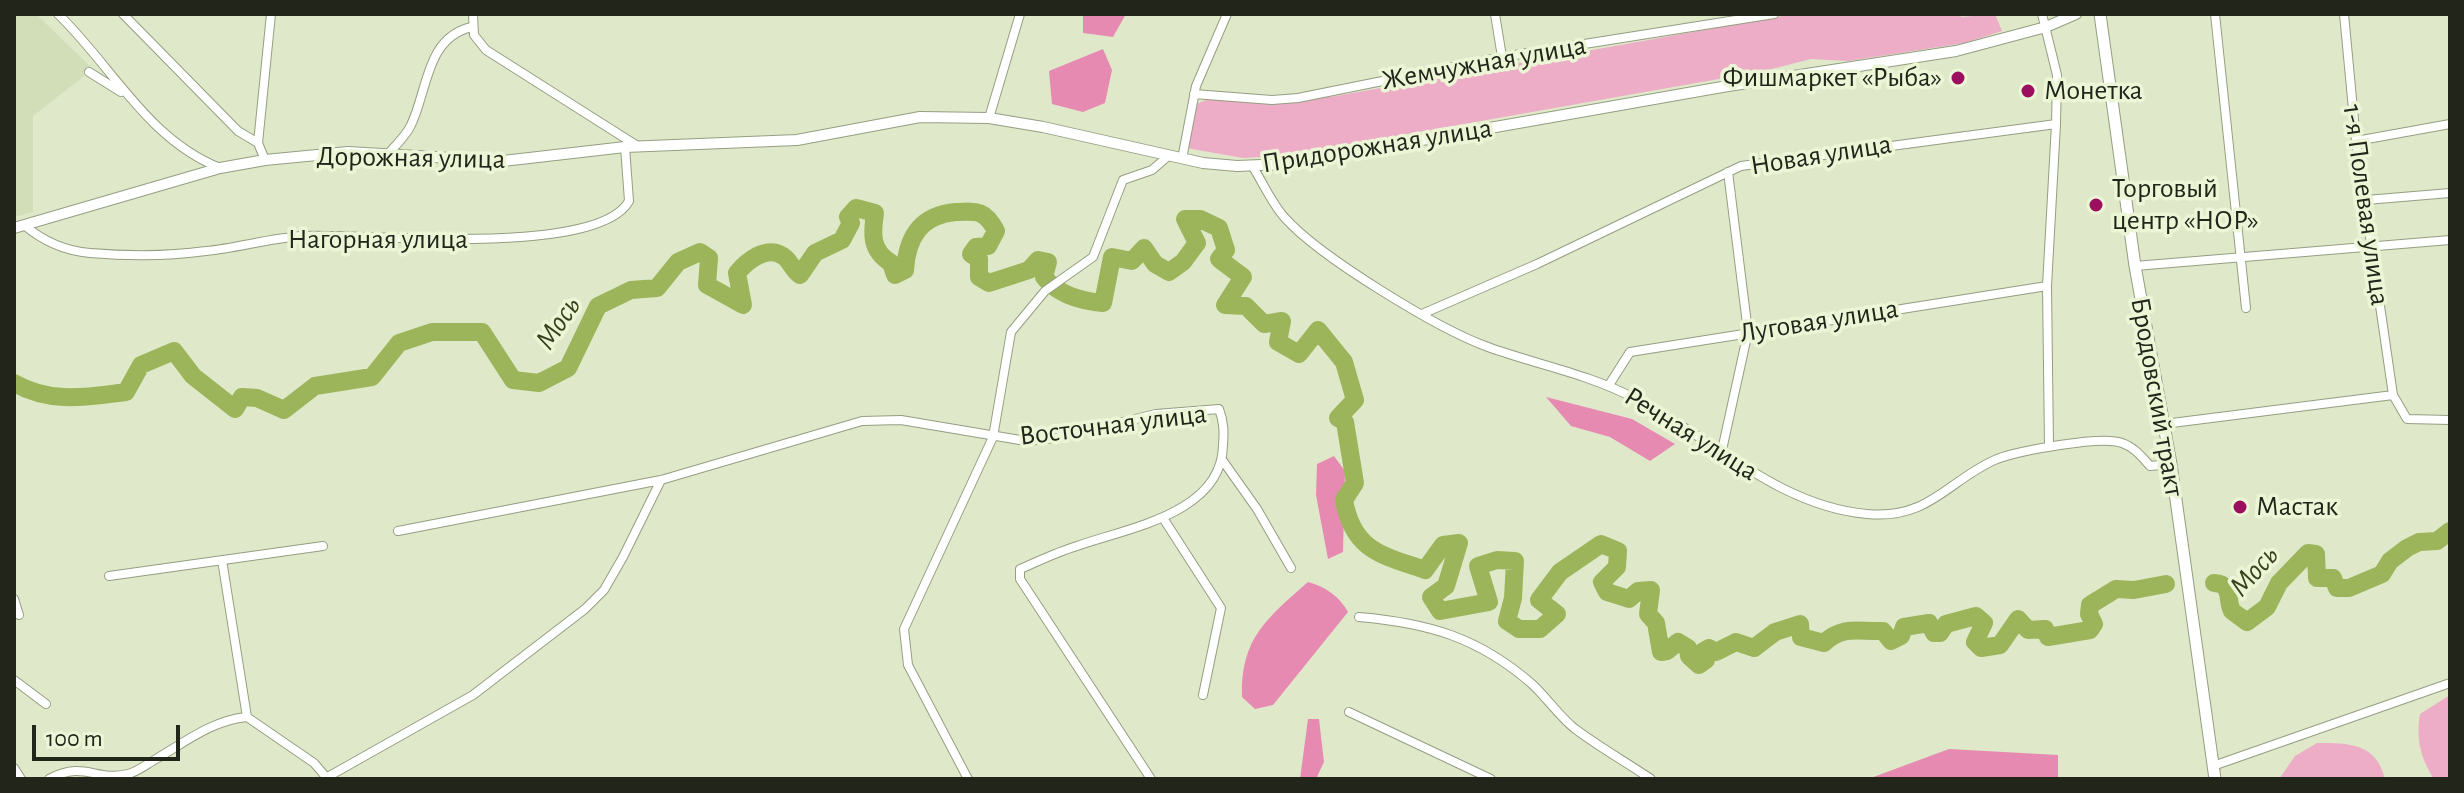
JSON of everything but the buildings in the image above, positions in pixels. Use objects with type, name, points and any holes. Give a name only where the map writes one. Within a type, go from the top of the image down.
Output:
[{"type":"main road","name":"Бродовский тракт","points":[[2100,14],[2135,266],[2171,464],[2215,779]]},
{"type":"street","points":[[58,14],[151,122],[202,160],[220,168]]},
{"type":"street","points":[[123,14],[238,131],[258,143]]},
{"type":"street","points":[[265,160],[258,143],[271,14]]},
{"type":"street","points":[[473,14],[472,27],[479,42],[493,56],[639,147]]},
{"type":"street","points":[[989,118],[1017,30],[1017,14]]},
{"type":"street","points":[[1182,159],[1194,94],[1227,14]]},
{"type":"street","points":[[1495,14],[1502,57]]},
{"type":"street","name":"Жемчужная улица","points":[[1194,94],[1285,100],[1502,57],[1774,14]]},
{"type":"street","points":[[2042,14],[2057,75],[2047,286],[2049,446]]},
{"type":"street","name":"Придорожная улица","points":[[625,147],[797,140],[920,117],[989,118],[1043,127],[1167,157],[1253,167],[1297,162],[1736,85],[1934,55],[2046,27],[2076,14]]},
{"type":"street","points":[[2215,14],[2246,308]]},
{"type":"street","name":"1-я Полевая улица","points":[[2344,14],[2356,141],[2393,395]]},
{"type":"street","points":[[387,155],[409,129],[440,45],[461,29],[472,27]]},
{"type":"street","points":[[89,72],[125,95]]},
{"type":"street","name":"Новая улица","points":[[1422,314],[1537,264],[1741,166],[2056,124]]},
{"type":"street","points":[[2356,141],[2450,124]]},
{"type":"street","name":"Дорожная улица","points":[[19,227],[220,168],[265,160],[348,152],[503,161],[625,147]]},
{"type":"street","name":"Нагорная улица","points":[[19,227],[43,241],[88,253],[204,252],[301,236],[495,241],[566,232],[617,214],[629,201],[625,147]]},
{"type":"street","points":[[968,779],[908,665],[904,629],[993,437],[1011,332],[1045,291],[1093,257],[1100,246],[1123,180],[1152,170],[1167,157]]},
{"type":"street","name":"Речная улица","points":[[1253,167],[1284,217],[1329,255],[1422,314],[1487,347],[1609,385],[1668,415],[1773,485],[1815,502],[1868,515],[1911,509],[1937,500],[1998,459],[2049,446],[2114,440],[2129,447],[2150,466],[2171,464]]},
{"type":"street","points":[[1722,450],[1748,332],[1728,172]]},
{"type":"street","points":[[2366,200],[2450,193]]},
{"type":"street","points":[[2135,266],[2370,244],[2450,240]]},
{"type":"street","name":"Луговая улица","points":[[1609,385],[1630,352],[2047,286]]},
{"type":"street","points":[[2164,424],[2393,395],[2407,419],[2450,420]]},
{"type":"street","name":"Восточная улица","points":[[398,531],[661,480],[862,421],[901,420],[1026,441],[1056,438],[1156,414],[1219,409],[1224,421],[1223,461],[1208,484],[1189,502],[1163,518],[1073,547],[1020,569],[1020,579],[1151,779]]},
{"type":"street","points":[[1223,461],[1257,509],[1291,568]]},
{"type":"street","points":[[49,779],[66,770],[81,769],[106,775],[129,774],[226,719],[247,717],[314,763],[325,778],[473,695],[585,609],[604,590],[661,480]]},
{"type":"street","points":[[1163,518],[1221,608],[1203,695]]},
{"type":"street","points":[[109,576],[323,546]]},
{"type":"street","points":[[222,560],[247,717]]},
{"type":"street","points":[[14,599],[19,615]]},
{"type":"street","points":[[1359,617],[1417,623],[1452,635],[1501,660],[1532,685],[1573,727],[1651,779]]},
{"type":"street","points":[[14,680],[46,704]]},
{"type":"street","points":[[2213,766],[2450,683]]},
{"type":"street","points":[[1349,712],[1491,779]]},
{"type":"street","points":[[14,768],[21,779]]},
{"type":"shaded area","points":[[14,14],[36,14],[93,69],[33,116],[33,212],[14,217]]},
{"type":"shaded area","points":[[1083,14],[1126,14],[1113,37],[1083,33]]},
{"type":"shaded area","points":[[1793,14],[1960,14],[1961,17],[1995,14],[2002,31],[1965,43],[1848,61],[1811,59],[1764,71],[1283,156],[1243,158],[1186,148],[1194,105],[1211,98],[1271,104],[1336,96]]},
{"type":"shaded area","points":[[1103,49],[1112,70],[1105,103],[1083,112],[1052,104],[1049,71]]},
{"type":"shaded area","points":[[1546,397],[1632,419],[1675,444],[1650,461],[1610,437],[1571,426]]},
{"type":"shaded area","points":[[1334,456],[1345,471],[1343,552],[1328,559],[1316,495],[1317,464]]},
{"type":"shaded area","points":[[1308,582],[1331,593],[1348,612],[1273,705],[1255,709],[1242,697],[1243,677],[1251,645],[1269,619]]},
{"type":"shaded area","points":[[2450,695],[2450,779],[2434,779],[2420,748],[2420,714]]},
{"type":"shaded area","points":[[1308,719],[1319,719],[1324,762],[1316,779],[1300,779]]},
{"type":"shaded area","points":[[2317,743],[2351,745],[2368,752],[2381,767],[2385,779],[2279,779],[2295,756]]},
{"type":"shaded area","points":[[1949,749],[2058,755],[2058,779],[1868,779]]},
{"type":"waterway","name":"Мось","points":[[14,383],[28,390],[55,396],[83,397],[126,392],[141,365],[174,351],[193,376],[235,409],[242,397],[257,398],[284,410],[315,386],[372,377],[399,343],[432,332],[482,332],[513,380],[539,383],[568,368],[598,306],[631,290],[657,288],[678,262],[700,252],[709,258],[707,285],[743,305],[737,273],[746,264],[764,253],[777,253],[800,275],[815,253],[842,240],[851,223],[848,217],[856,208],[875,213],[873,234],[876,247],[891,263],[895,275],[905,270],[909,247],[925,223],[944,214],[975,212],[984,215],[996,231],[988,246],[976,247],[971,254],[979,259],[979,277],[989,283],[1029,270],[1038,260],[1048,262],[1044,277],[1056,288],[1078,299],[1103,303],[1112,257],[1132,261],[1144,248],[1155,264],[1169,272],[1183,262],[1197,243],[1185,219],[1200,219],[1219,228],[1226,250],[1219,259],[1243,277],[1225,305],[1246,306],[1264,324],[1282,321],[1278,342],[1299,354],[1318,330],[1344,362],[1355,400],[1338,418],[1345,422],[1355,483],[1344,500],[1348,517],[1362,541],[1383,555],[1425,570],[1443,545],[1459,543],[1446,586],[1431,597],[1440,611],[1489,602],[1478,566],[1497,560],[1515,561],[1513,598],[1507,621],[1519,629],[1540,629],[1557,614],[1539,600],[1560,572],[1601,544],[1618,551],[1617,567],[1602,582],[1607,592],[1629,599],[1638,591],[1651,590],[1648,614],[1656,623],[1661,652],[1678,642],[1688,648],[1689,656],[1699,665],[1706,660],[1702,652],[1709,648],[1716,652],[1736,642],[1754,648],[1775,632],[1800,624],[1801,637],[1824,643],[1831,637],[1852,631],[1883,631],[1891,641],[1901,636],[1904,627],[1929,623],[1934,633],[1940,633],[1946,624],[1976,616],[1984,623],[1975,642],[1981,648],[2000,645],[2018,619],[2028,630],[2045,629],[2048,637],[2090,630],[2094,624],[2089,614],[2090,605],[2116,589],[2134,590],[2166,584]]},
{"type":"waterway","name":"Мось","points":[[2214,583],[2224,586],[2232,611],[2247,622],[2267,607],[2279,583],[2308,553],[2316,554],[2317,578],[2333,578],[2337,588],[2349,588],[2382,574],[2390,561],[2407,548],[2419,542],[2437,541],[2450,531]]},
{"type":"place","name":"Фишмаркет «Рыба»","points":[[1958,78]]},
{"type":"place","name":"Монетка","points":[[2028,91]]},
{"type":"place","name":"Торговый центр «НОР»","points":[[2096,205]]},
{"type":"place","name":"Мастак","points":[[2240,507]]}]
